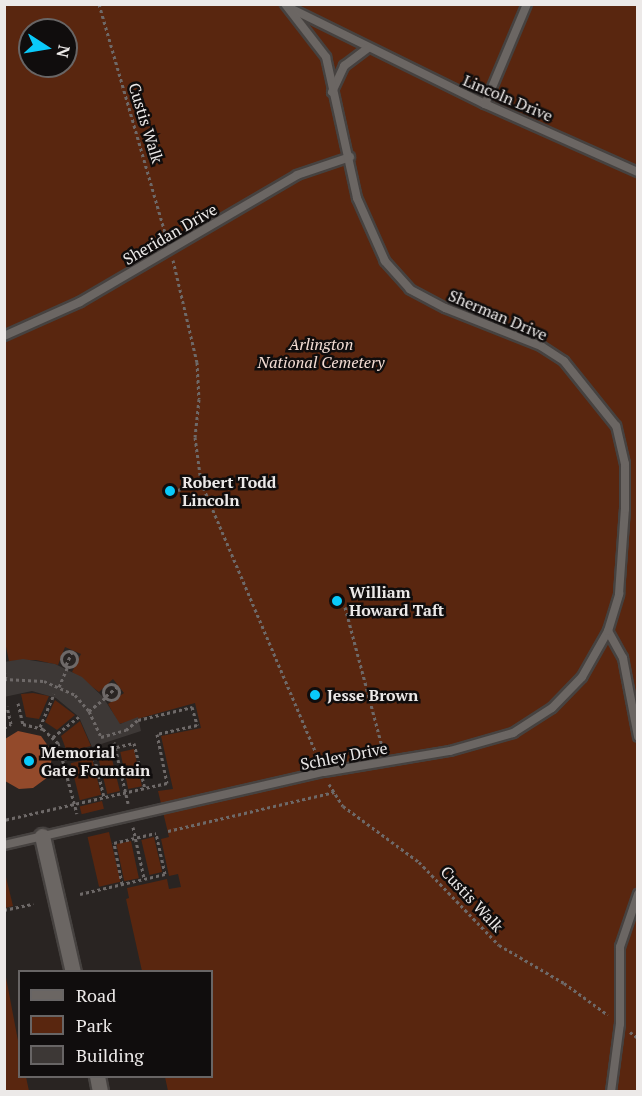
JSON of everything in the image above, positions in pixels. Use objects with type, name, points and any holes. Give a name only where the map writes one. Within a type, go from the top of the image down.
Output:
[{"type":"street","points":[[42,836],[73,970]]},
{"type":"lane","points":[[485,104],[527,4]]},
{"type":"lane","name":"Lincoln Drive","points":[[286,5],[368,48],[485,104],[638,172]]},
{"type":"lane","name":"Sherman Drive","points":[[286,5],[326,57],[332,93],[366,224],[384,261],[410,289],[445,308],[541,346],[564,360],[616,426],[625,464],[625,509],[619,594],[608,631]]},
{"type":"lane","points":[[332,93],[344,66],[368,48]]},
{"type":"lane","name":"Sheridan Drive","points":[[4,336],[80,302],[297,176],[350,157]]},
{"type":"lane","points":[[608,631],[623,658],[638,737]]},
{"type":"lane","name":"Schley Drive","points":[[4,845],[324,772],[450,751],[513,733],[552,708],[582,677],[608,631]]},
{"type":"lane","points":[[611,1092],[620,1024],[620,947],[638,894]]},
{"type":"path","name":"Custis Walk","points":[[99,4],[170,248]]},
{"type":"path","points":[[174,262],[198,362],[195,437],[201,482],[321,762]]},
{"type":"path","points":[[178,490],[201,482]]},
{"type":"path","points":[[345,607],[383,751]]},
{"type":"path","points":[[4,650],[4,660]]},
{"type":"path","points":[[59,687],[72,652]]},
{"type":"path","points":[[4,671],[5,679],[34,679],[75,695],[89,711],[101,737],[126,730],[138,720],[192,707],[196,725],[157,734],[167,783],[4,820]]},
{"type":"path","points":[[89,711],[117,687]]},
{"type":"path","points":[[40,727],[54,694]]},
{"type":"path","points":[[18,703],[23,724],[40,727],[53,737],[64,759],[77,814]]},
{"type":"path","points":[[4,728],[11,724],[7,706]]},
{"type":"path","points":[[53,737],[79,717]]},
{"type":"path","points":[[114,742],[128,803]]},
{"type":"path","points":[[64,759],[134,743],[144,789]]},
{"type":"path","points":[[93,752],[104,798]]},
{"type":"path","name":"Custis Walk","points":[[328,783],[348,810],[423,866],[499,945],[564,983],[611,1017]]},
{"type":"path","points":[[168,831],[334,792]]},
{"type":"path","points":[[133,827],[144,879]]},
{"type":"path","points":[[80,894],[165,874],[157,833],[114,843],[122,884]]},
{"type":"path","points":[[4,910],[33,904]]},
{"type":"path","points":[[628,1030],[638,1038]]},
{"type":"green space","name":"Arlington National Cemetery","points":[[5,5],[637,5],[637,1091],[168,1091],[165,1078],[213,1078],[213,970],[142,970],[126,899],[129,898],[127,888],[167,879],[169,889],[181,887],[178,874],[169,876],[161,839],[169,837],[158,791],[173,789],[161,736],[201,728],[195,703],[119,724],[108,704],[124,693],[113,679],[99,692],[72,672],[81,654],[65,647],[58,665],[36,660],[9,661],[5,642]]},
{"type":"green space","points":[[33,693],[49,696],[39,719],[26,717],[21,694]]},
{"type":"green space","points":[[55,700],[75,715],[57,730],[45,722]]},
{"type":"green space","points":[[80,721],[91,746],[67,752],[61,736]]},
{"type":"green space","points":[[134,749],[142,786],[128,789],[120,752]]},
{"type":"green space","points":[[111,755],[120,791],[107,794],[98,758]]},
{"type":"green space","points":[[92,758],[101,795],[80,800],[71,763]]},
{"type":"green space","points":[[102,801],[104,809],[82,814],[80,807]]},
{"type":"green space","points":[[109,832],[120,882],[99,887],[88,837]]},
{"type":"green space","points":[[154,837],[162,872],[149,875],[141,840]]},
{"type":"green space","points":[[131,841],[139,878],[124,881],[116,844]]},
{"type":"green space","points":[[4,869],[13,906],[5,908],[4,908]]},
{"type":"green space","points":[[5,972],[18,1041],[18,1078],[26,1078],[29,1091],[5,1091]]},
{"type":"shaded area","name":"Memorial Gate Fountain","points":[[18,731],[41,736],[53,753],[48,777],[33,788],[19,789],[5,781],[5,739]]},
{"type":"building","points":[[23,659],[55,664],[82,677],[103,697],[120,724],[138,717],[141,731],[92,747],[79,717],[56,698],[32,691],[4,697],[4,662]]},
{"type":"place","name":"Robert Todd Lincoln","points":[[170,491]]},
{"type":"place","name":"William Howard Taft","points":[[337,601]]},
{"type":"place","name":"Jesse Brown","points":[[315,695]]},
{"type":"place","name":"Memorial Gate Fountain","points":[[29,761]]}]
